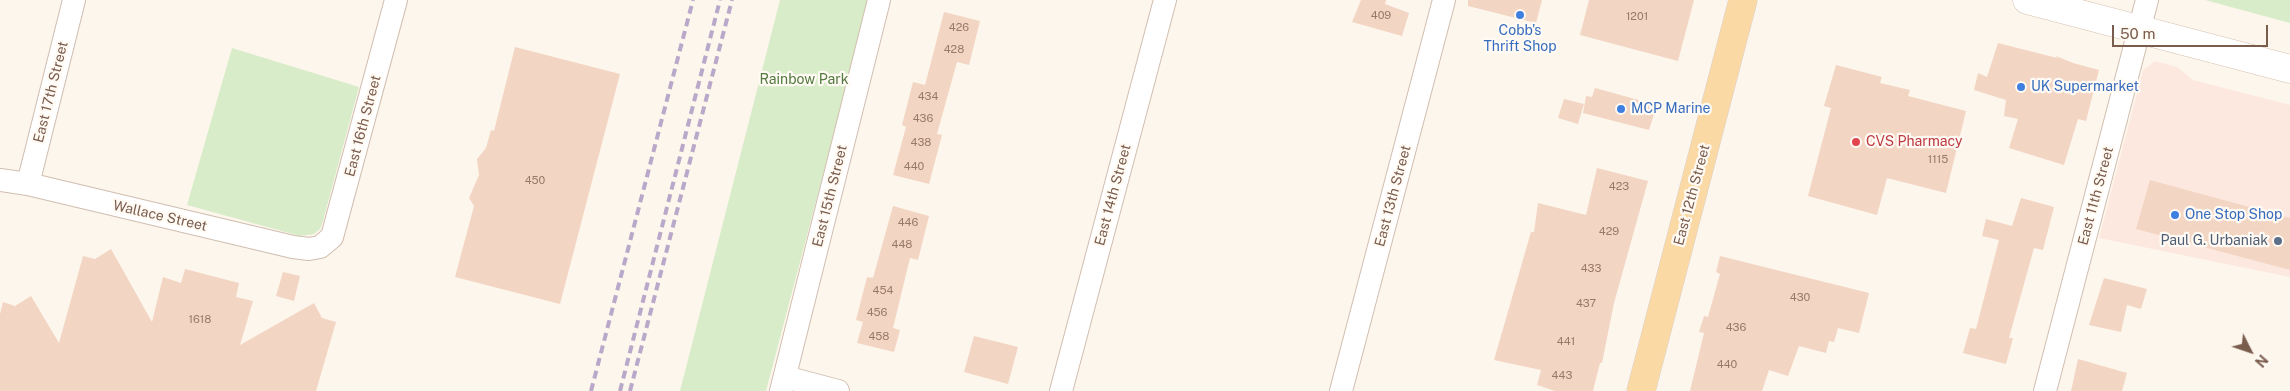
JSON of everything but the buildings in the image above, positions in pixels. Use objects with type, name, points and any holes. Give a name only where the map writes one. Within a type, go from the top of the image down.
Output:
[{"type":"main road","name":"East 12th Street","points":[[1641,391],[1743,0]]},
{"type":"main road","points":[[2027,0],[2290,69]]},
{"type":"street","name":"East 17th Street","points":[[28,184],[74,0]]},
{"type":"street","name":"East 16th Street","points":[[320,247],[332,237],[396,0]]},
{"type":"street","name":"East 15th Street","points":[[783,384],[879,0]]},
{"type":"street","name":"East 14th Street","points":[[1061,391],[1165,0]]},
{"type":"street","name":"East 13th Street","points":[[1341,391],[1444,0]]},
{"type":"street","name":"East 11th Street","points":[[2045,391],[2147,0]]},
{"type":"street","name":"Wallace Street","points":[[0,180],[28,184],[293,247],[308,250],[320,247]]},
{"type":"street","points":[[783,384],[838,391]]},
{"type":"shaded area","points":[[2155,61],[2177,67],[2193,80],[2290,105],[2290,277],[2099,238],[2143,70]]},
{"type":"green space","name":"Rainbow Park","points":[[780,0],[869,0],[766,391],[680,391]]},
{"type":"green space","points":[[2205,0],[2290,0],[2290,23]]},
{"type":"green space","points":[[232,48],[359,87],[323,221],[320,229],[314,234],[300,236],[187,205]]},
{"type":"railway","points":[[591,391],[693,0]]},
{"type":"railway","points":[[620,391],[720,0]]},
{"type":"railway","points":[[630,391],[732,0]]},
{"type":"place","name":"Cobb's Thrift Shop","points":[[1520,15]]},
{"type":"place","name":"UK Supermarket","points":[[2021,87]]},
{"type":"place","name":"MCP Marine","points":[[1621,109]]},
{"type":"place","name":"CVS Pharmacy","points":[[1856,142]]},
{"type":"place","name":"One Stop Shop","points":[[2175,215]]},
{"type":"place","name":"Paul G. Urbaniak","points":[[2278,241]]}]
